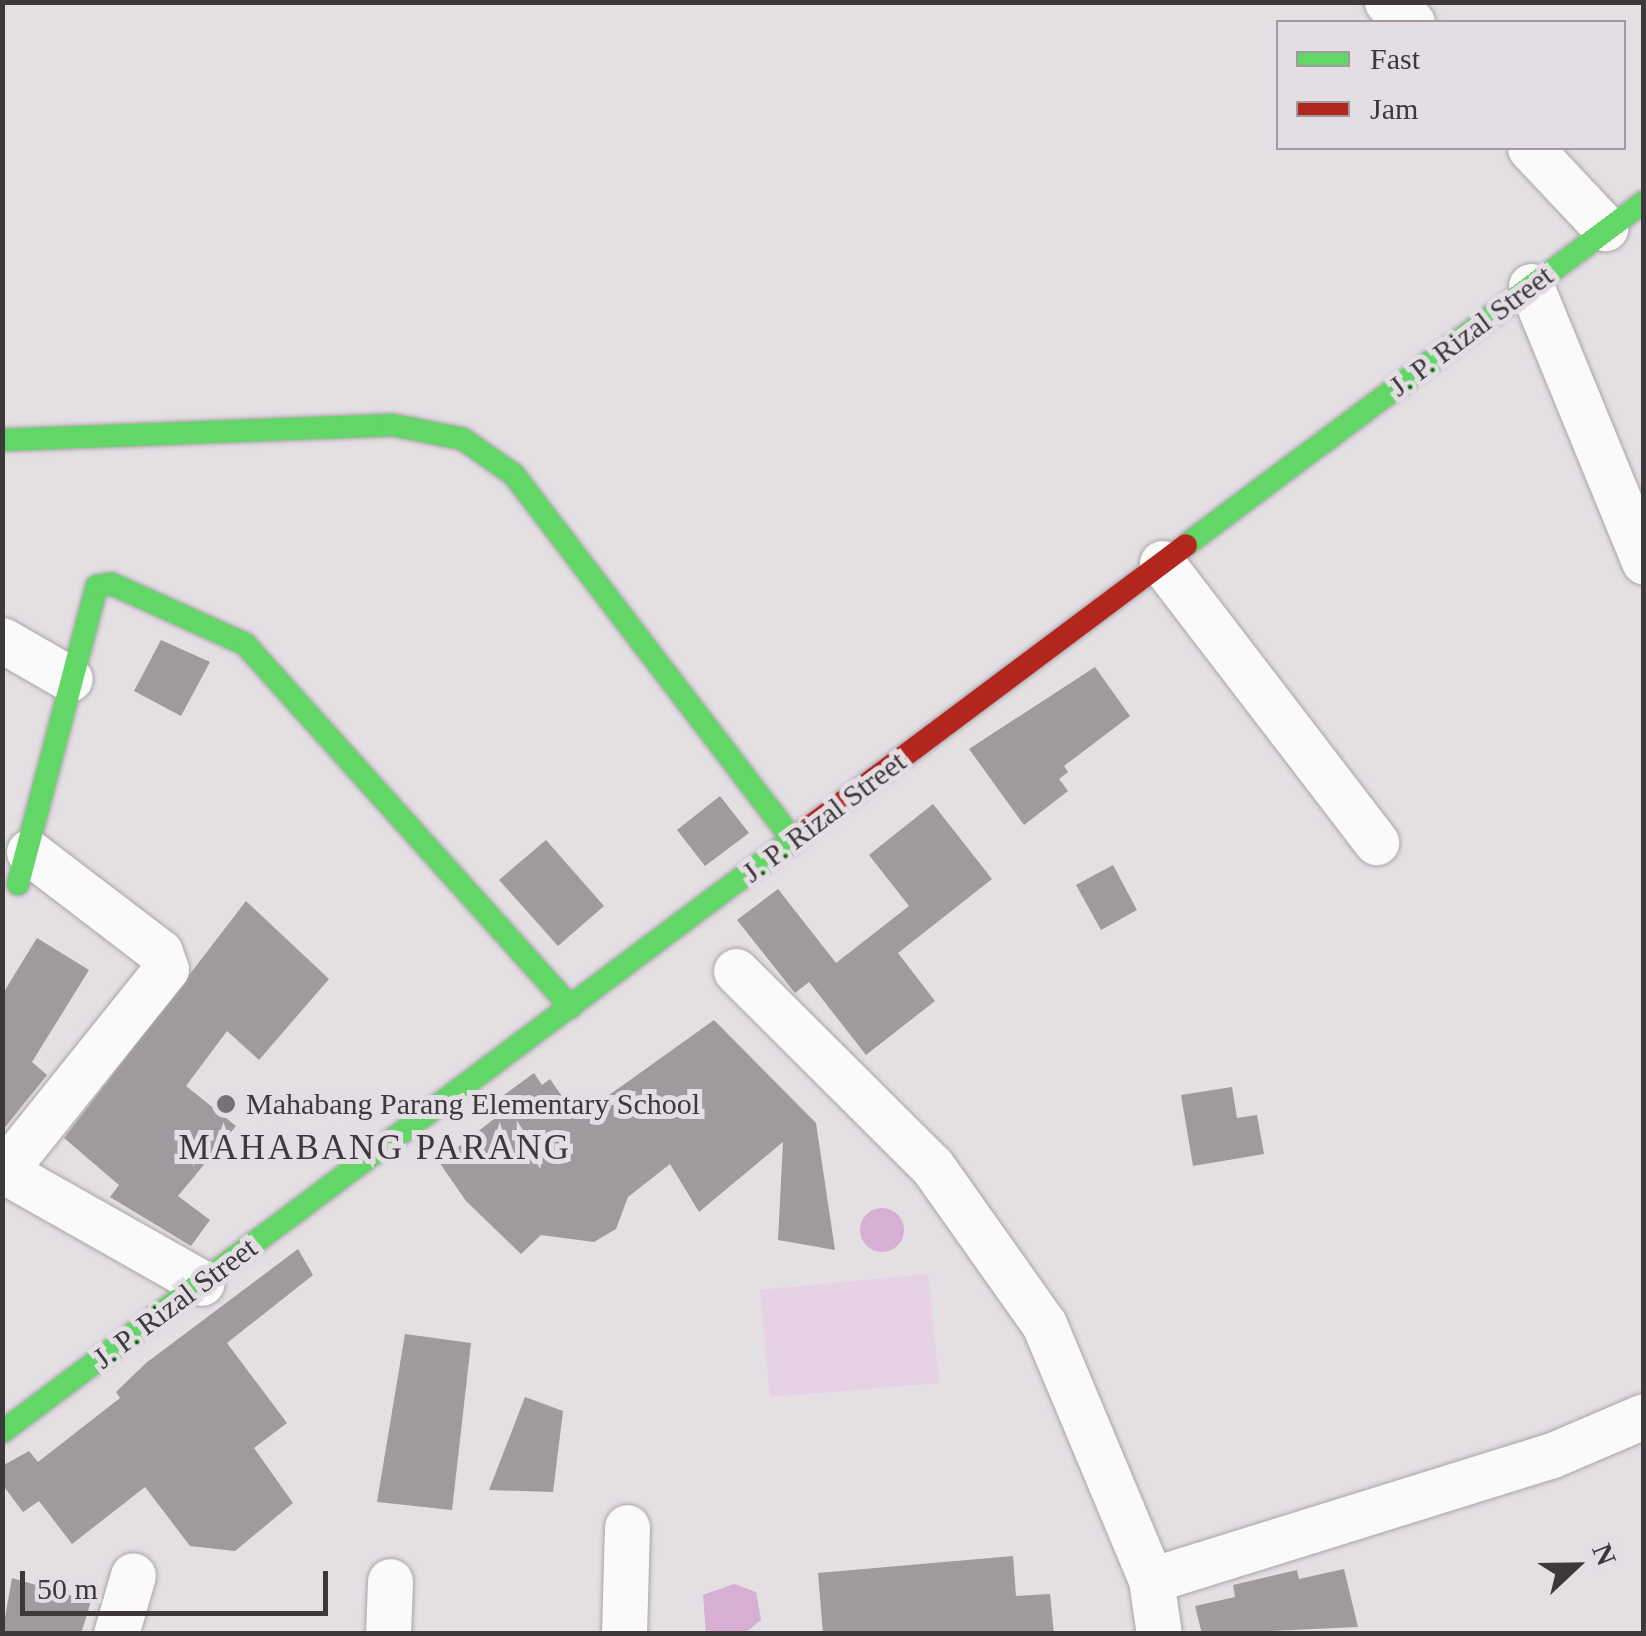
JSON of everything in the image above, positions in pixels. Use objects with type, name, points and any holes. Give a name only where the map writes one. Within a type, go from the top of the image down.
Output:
[{"type":"main road","name":"J. P. Rizal Street","points":[[2,1432],[1644,202]]},
{"type":"main road","points":[[2,440],[393,425],[462,439],[514,474],[794,841]]},
{"type":"main road","points":[[24,868],[70,679],[104,583],[246,644],[571,1007]]},
{"type":"street","points":[[1387,2],[1410,20]]},
{"type":"street","points":[[1532,150],[1605,228]]},
{"type":"street","points":[[1531,286],[1644,562]]},
{"type":"street","points":[[1162,563],[1376,842]]},
{"type":"street","points":[[2,640],[70,679]]},
{"type":"street","points":[[24,868],[160,952],[166,969],[3,1170],[202,1283]]},
{"type":"street","points":[[736,971],[932,1166],[1044,1324],[1151,1580],[1159,1634]]},
{"type":"street","points":[[1151,1580],[1550,1456],[1644,1416]]},
{"type":"street","points":[[624,1634],[627,1527]]},
{"type":"street","points":[[116,1634],[134,1576]]},
{"type":"street","points":[[388,1634],[390,1581]]},
{"type":"shaded area","points":[[882,1208],[898,1214],[904,1230],[898,1246],[882,1252],[866,1246],[860,1230],[866,1214]]},
{"type":"shaded area","points":[[928,1274],[939,1383],[770,1397],[760,1290]]},
{"type":"shaded area","points":[[734,1584],[756,1592],[761,1620],[745,1633],[706,1633],[703,1595]]},
{"type":"building","points":[[161,640],[210,662],[181,716],[134,691]]},
{"type":"building","points":[[1095,667],[1130,716],[1064,766],[1068,772],[1059,779],[1068,791],[1024,825],[969,749]]},
{"type":"building","points":[[720,796],[749,833],[705,866],[677,830]]},
{"type":"building","points":[[933,804],[992,879],[898,953],[935,1001],[866,1055],[809,982],[795,993],[737,920],[778,889],[836,963],[909,906],[869,855]]},
{"type":"building","points":[[546,840],[604,906],[558,946],[499,880]]},
{"type":"building","points":[[1113,865],[1137,910],[1101,930],[1076,885]]},
{"type":"building","points":[[246,901],[329,979],[259,1060],[227,1031],[186,1086],[236,1126],[178,1196],[210,1220],[191,1246],[110,1197],[119,1185],[64,1138]]},
{"type":"building","points":[[37,938],[89,970],[32,1062],[47,1075],[2,1131],[2,995]]},
{"type":"building","points":[[714,1020],[816,1123],[835,1250],[778,1240],[783,1142],[699,1212],[670,1164],[628,1197],[616,1229],[594,1242],[541,1235],[521,1254],[466,1201],[439,1162],[508,1108],[501,1097],[534,1073],[542,1085],[550,1079],[577,1118]]},
{"type":"building","points":[[1232,1087],[1237,1118],[1257,1115],[1264,1154],[1193,1166],[1181,1095]]},
{"type":"building","points":[[298,1249],[313,1275],[227,1343],[287,1423],[254,1448],[293,1503],[235,1551],[190,1546],[145,1487],[72,1544],[39,1501],[23,1512],[2,1484],[2,1466],[29,1451],[38,1462],[120,1398],[116,1392],[146,1363]]},
{"type":"building","points":[[405,1334],[471,1343],[452,1510],[377,1502]]},
{"type":"building","points":[[525,1397],[563,1411],[553,1492],[489,1490]]},
{"type":"building","points":[[1013,1556],[1016,1596],[1050,1594],[1054,1634],[823,1634],[818,1573]]},
{"type":"building","points":[[1344,1569],[1358,1627],[1202,1634],[1195,1606],[1235,1597],[1233,1585],[1297,1570],[1299,1579]]},
{"type":"building","points":[[12,1578],[91,1601],[81,1634],[2,1634]]},
{"type":"traffic: fast","points":[[1186,545],[1644,202]]},
{"type":"traffic: fast","points":[[2,440],[393,425],[463,439],[514,475],[794,841]]},
{"type":"traffic: fast","points":[[18,884],[97,586],[112,584],[245,644],[571,1007]]},
{"type":"traffic: fast","points":[[2,1432],[808,828]]},
{"type":"traffic: jam","points":[[808,828],[1186,545]]},
{"type":"place","name":"Mahabang Parang Elementary School","points":[[226,1104]]},
{"type":"district","name":"MAHABANG PARANG","points":[[375,1148]]}]
